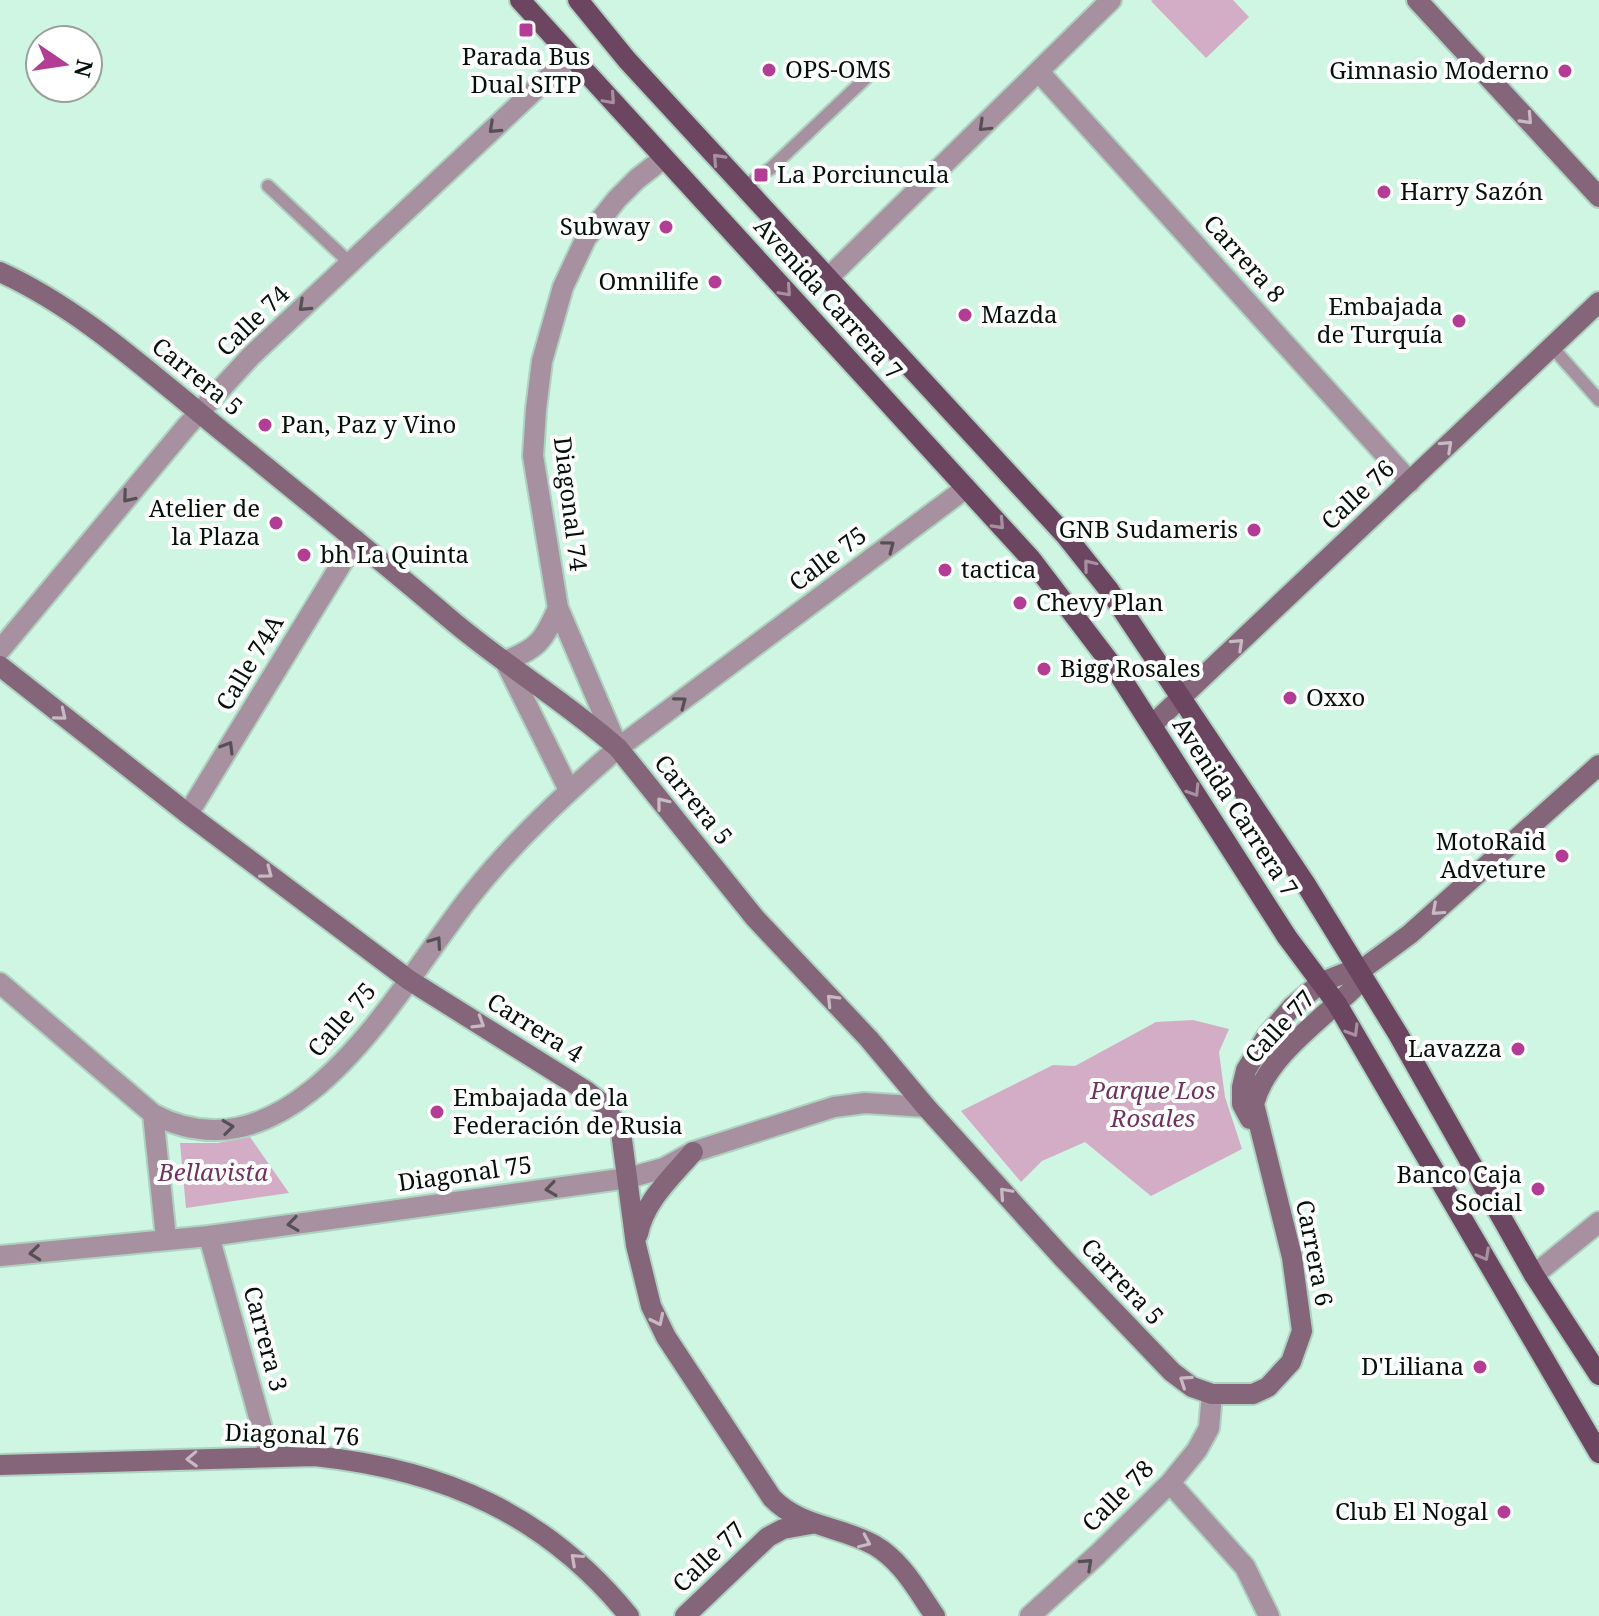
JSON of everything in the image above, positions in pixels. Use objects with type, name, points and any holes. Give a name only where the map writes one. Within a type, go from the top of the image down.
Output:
[{"type":"main road","name":"Avenida Carrera 7","points":[[520,0],[1031,559],[1068,605],[1152,725],[1287,937],[1337,1004],[1599,1453]]},
{"type":"main road","name":"Avenida Carrera 7","points":[[578,0],[627,60],[1066,536],[1109,590],[1297,871],[1360,971],[1534,1275],[1599,1375]]},
{"type":"street","points":[[828,278],[1111,0]]},
{"type":"street","points":[[1417,0],[1599,197]]},
{"type":"street","name":"Calle 74","points":[[0,650],[199,412],[251,356],[571,56]]},
{"type":"street","name":"Carrera 8","points":[[1039,72],[1410,482]]},
{"type":"street","name":"Diagonal 74","points":[[618,748],[558,608],[533,456],[542,361],[563,287],[586,238],[617,199],[664,158]]},
{"type":"street","name":"Carrera 5","points":[[0,272],[24,283],[96,329],[459,627],[592,725],[618,748],[755,918],[869,1039],[926,1107],[1072,1267],[1172,1372],[1192,1387],[1212,1394],[1253,1394],[1268,1387],[1281,1375]]},
{"type":"street","name":"Calle 76","points":[[1152,725],[1599,302]]},
{"type":"street","name":"Calle 75","points":[[153,1114],[190,1128],[221,1129],[257,1122],[301,1100],[346,1062],[473,893],[569,790],[618,748],[966,488]]},
{"type":"street","name":"Calle 74A","points":[[188,814],[356,540]]},
{"type":"street","points":[[558,608],[539,643],[527,653],[505,661],[569,790]]},
{"type":"street","name":"Carrera 4","points":[[0,666],[188,814],[409,980],[604,1105],[621,1132],[636,1245],[651,1306],[666,1337],[772,1498],[796,1517],[871,1543],[887,1554],[903,1568],[935,1616]]},
{"type":"street","name":"Calle 77","points":[[1260,1137],[1242,1104],[1246,1070],[1267,1036],[1292,1007],[1322,982],[1360,971],[1410,934],[1599,765]]},
{"type":"street","name":"Calle 77","points":[[1260,1137],[1254,1104],[1258,1090],[1275,1063],[1355,987],[1360,971]]},
{"type":"street","points":[[0,983],[153,1114],[166,1238]]},
{"type":"street","name":"Diagonal 75","points":[[0,1256],[209,1236],[628,1178],[664,1168],[693,1152],[834,1107],[865,1103],[926,1107]]},
{"type":"street","name":"Carrera 6","points":[[1260,1137],[1292,1257],[1302,1331],[1291,1362],[1281,1375]]},
{"type":"street","points":[[636,1245],[644,1213],[653,1198],[693,1152]]},
{"type":"street","points":[[1534,1275],[1599,1222]]},
{"type":"street","name":"Carrera 3","points":[[209,1236],[270,1457]]},
{"type":"street","name":"Calle 78","points":[[1030,1616],[1170,1483],[1205,1438],[1212,1394]]},
{"type":"street","name":"Diagonal 76","points":[[0,1465],[315,1456],[360,1461],[404,1471],[489,1501],[528,1523],[565,1550],[598,1580],[629,1616]]},
{"type":"street","points":[[1170,1483],[1245,1567],[1269,1616]]},
{"type":"street","name":"Calle 77","points":[[768,1537],[774,1518],[772,1498]]},
{"type":"street","name":"Calle 77","points":[[685,1616],[768,1537],[799,1524],[815,1524]]},
{"type":"lane","points":[[744,187],[771,168],[867,77]]},
{"type":"lane","points":[[268,186],[350,263]]},
{"type":"lane","points":[[1552,347],[1599,400]]},
{"type":"green space","points":[[1153,0],[1233,0],[1249,17],[1206,58]]},
{"type":"green space","name":"Parque Los Rosales","points":[[1193,1020],[1229,1029],[1219,1052],[1225,1097],[1242,1149],[1151,1196],[1085,1142],[1042,1161],[1021,1182],[961,1111],[1053,1065],[1075,1066],[1156,1022]]},
{"type":"green space","name":"Bellavista","points":[[250,1137],[289,1193],[186,1208],[180,1143],[217,1143]]},
{"type":"place","name":"Parada Bus Dual SITP","points":[[526,30]]},
{"type":"place","name":"OPS-OMS","points":[[769,70]]},
{"type":"place","name":"Gimnasio Moderno","points":[[1565,71]]},
{"type":"place","name":"La Porciuncula","points":[[761,175]]},
{"type":"place","name":"Harry Sazón","points":[[1384,192]]},
{"type":"place","name":"Subway","points":[[666,227]]},
{"type":"place","name":"Omnilife","points":[[715,282]]},
{"type":"place","name":"Mazda","points":[[965,315]]},
{"type":"place","name":"Embajada de Turquía","points":[[1459,321]]},
{"type":"place","name":"Pan, Paz y Vino","points":[[265,425]]},
{"type":"place","name":"Atelier de la Plaza","points":[[276,523]]},
{"type":"place","name":"GNB Sudameris","points":[[1254,530]]},
{"type":"place","name":"bh La Quinta","points":[[304,555]]},
{"type":"place","name":"tactica","points":[[945,570]]},
{"type":"place","name":"Chevy Plan","points":[[1020,603]]},
{"type":"place","name":"Bigg Rosales","points":[[1044,669]]},
{"type":"place","name":"Oxxo","points":[[1290,698]]},
{"type":"place","name":"MotoRaid Adveture","points":[[1562,856]]},
{"type":"place","name":"Lavazza","points":[[1518,1049]]},
{"type":"place","name":"Embajada de la Federación de Rusia","points":[[437,1112]]},
{"type":"place","name":"Banco Caja Social","points":[[1538,1189]]},
{"type":"place","name":"D'Liliana","points":[[1480,1367]]},
{"type":"place","name":"Club El Nogal","points":[[1504,1512]]}]
